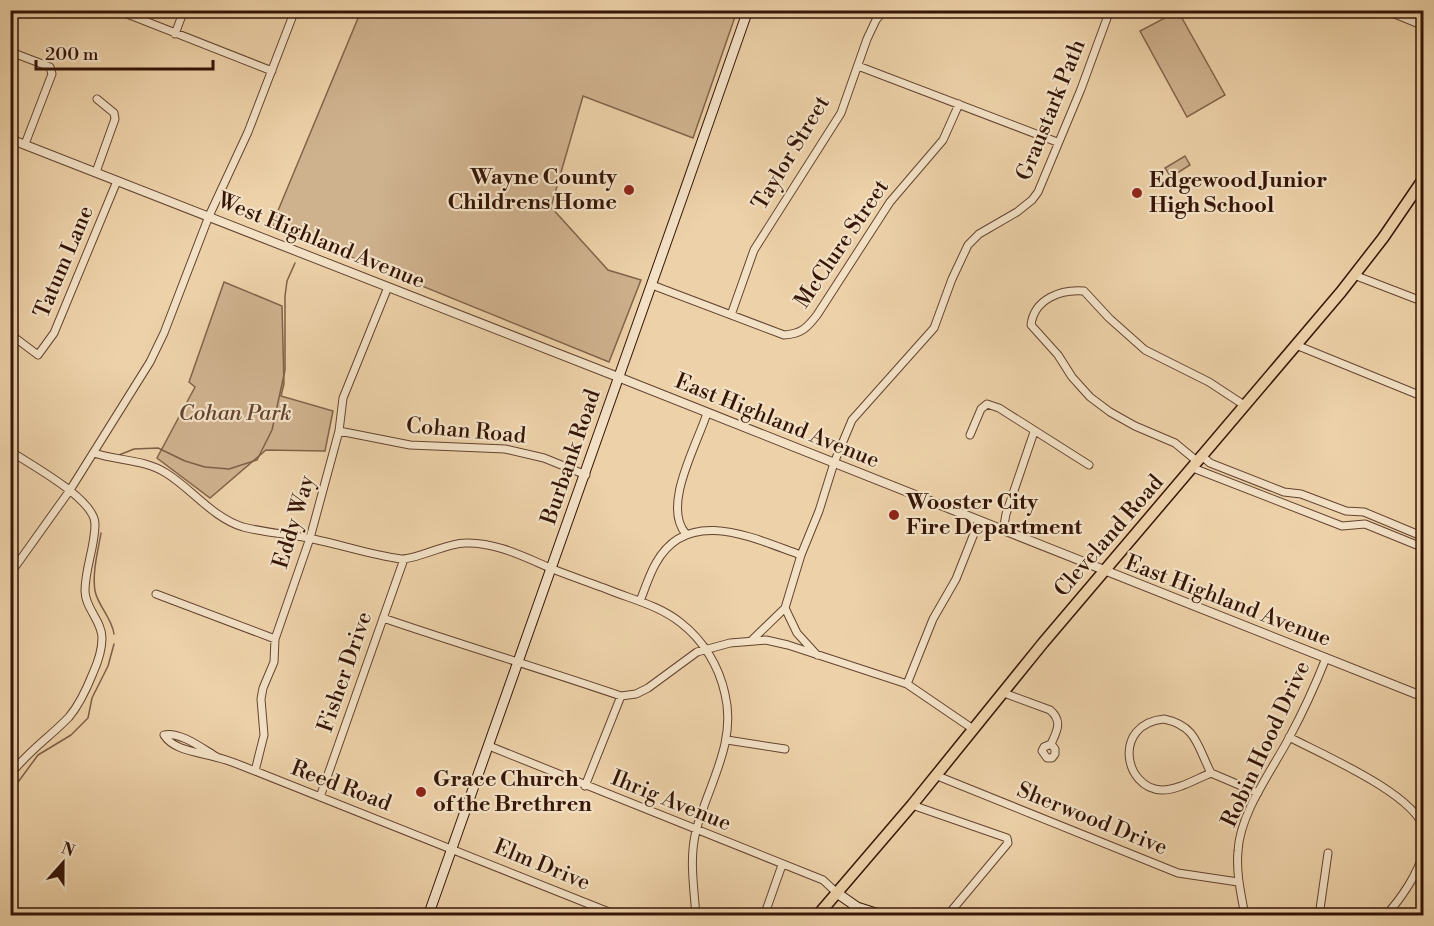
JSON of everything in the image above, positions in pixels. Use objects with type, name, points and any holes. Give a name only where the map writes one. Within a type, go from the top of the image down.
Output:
[{"type":"main road","name":"Burbank Road","points":[[428,915],[553,569],[618,377],[748,10]]},
{"type":"main road","name":"Cleveland Road","points":[[817,915],[912,805],[1104,571],[1354,275],[1424,178]]},
{"type":"main road","points":[[837,893],[857,907],[885,915]]},
{"type":"street","points":[[117,10],[272,71]]},
{"type":"street","points":[[175,34],[184,10]]},
{"type":"street","points":[[10,574],[70,490],[150,362],[164,333],[209,216],[248,132],[295,10]]},
{"type":"street","name":"Taylor Street","points":[[730,315],[754,250],[841,113],[872,29],[884,10]]},
{"type":"street","name":"Graustark Path","points":[[752,640],[785,608],[801,555],[819,511],[834,463],[857,412],[934,328],[952,279],[968,245],[979,234],[1017,212],[1038,192],[1081,89],[1110,10]]},
{"type":"street","points":[[1385,10],[1424,26]]},
{"type":"street","points":[[11,52],[50,67],[52,74],[25,144]]},
{"type":"street","points":[[858,66],[1057,142]]},
{"type":"street","points":[[96,172],[115,119],[114,113],[97,99]]},
{"type":"street","name":"McClure Street","points":[[652,285],[784,335],[795,335],[802,332],[817,315],[890,202],[944,140],[959,104]]},
{"type":"street","name":"West Highland Avenue","points":[[10,139],[618,377]]},
{"type":"street","name":"Tatum Lane","points":[[10,334],[38,355],[47,344],[54,333],[117,181]]},
{"type":"street","points":[[1354,275],[1424,302]]},
{"type":"street","name":"Eddy Way","points":[[255,771],[264,735],[261,699],[274,662],[275,639],[310,538],[339,431],[343,399],[388,287]]},
{"type":"street","points":[[1244,405],[1209,382],[1145,350],[1109,318],[1084,291],[1076,290],[1057,294],[1041,302],[1032,315],[1031,325],[1058,355],[1072,376],[1090,397],[1110,412],[1174,443],[1198,462],[1247,488],[1342,526],[1365,524],[1424,548]]},
{"type":"street","points":[[1296,345],[1424,397]]},
{"type":"street","name":"East Highland Avenue","points":[[618,377],[1424,697]]},
{"type":"street","points":[[970,435],[981,409],[987,404],[999,408],[1089,465]]},
{"type":"street","points":[[686,534],[679,520],[679,492],[707,413]]},
{"type":"street","name":"Cohan Road","points":[[339,431],[410,445],[505,449],[544,458],[586,475]]},
{"type":"street","points":[[1003,531],[1006,514],[1035,432]]},
{"type":"street","points":[[10,451],[70,490],[88,506],[95,521],[85,595],[103,636],[100,653],[84,695],[71,715],[34,748],[10,774]]},
{"type":"street","points":[[94,453],[109,458],[144,463],[165,472],[230,522],[243,526],[404,559],[463,543],[496,546],[664,611],[681,622],[706,649],[719,674],[726,696],[728,713],[727,740],[696,830],[693,873],[696,915]]},
{"type":"street","points":[[1198,462],[1210,463],[1284,492],[1301,494],[1346,511],[1364,512],[1424,537]]},
{"type":"street","points":[[1247,488],[1251,479]]},
{"type":"street","points":[[1352,525],[1353,512]]},
{"type":"street","points":[[907,684],[933,619],[956,579],[979,521]]},
{"type":"street","points":[[640,602],[656,562],[669,546],[686,534],[715,528],[742,534],[801,555]]},
{"type":"street","name":"Fisher Drive","points":[[320,797],[404,559]]},
{"type":"street","points":[[156,594],[275,639]]},
{"type":"street","points":[[785,608],[797,633],[817,655]]},
{"type":"street","points":[[383,618],[621,696],[636,694],[648,688],[686,659],[706,649],[752,640],[766,640],[907,684],[973,729]]},
{"type":"street","name":"Robin Hood Drive","points":[[1245,915],[1238,882],[1240,834],[1326,658]]},
{"type":"street","points":[[1004,693],[1050,710],[1056,715],[1059,723],[1051,744]]},
{"type":"street","points":[[585,786],[621,696]]},
{"type":"street","points":[[1211,773],[1170,789],[1160,790],[1150,786],[1138,778],[1131,766],[1128,753],[1131,740],[1135,732],[1154,720],[1164,719],[1180,723],[1187,728],[1196,741],[1211,773],[1258,794]]},
{"type":"street","name":"Reed Road","points":[[217,757],[189,751],[168,741],[164,735],[170,734],[178,737],[217,757],[453,848]]},
{"type":"street","points":[[1289,737],[1398,796],[1414,811],[1424,829]]},
{"type":"street","points":[[727,740],[785,749]]},
{"type":"street","name":"Ihrig Avenue","points":[[489,746],[823,880],[837,893]]},
{"type":"street","name":"Sherwood Drive","points":[[935,775],[1178,873],[1238,882]]},
{"type":"street","points":[[912,805],[1007,838],[1008,843],[947,915]]},
{"type":"street","name":"Elm Drive","points":[[453,848],[619,915]]},
{"type":"street","points":[[1385,915],[1409,884],[1422,860],[1424,851]]},
{"type":"street","points":[[1318,915],[1328,853]]},
{"type":"street","points":[[764,915],[782,865]]},
{"type":"green space","points":[[361,11],[737,11],[693,138],[583,96],[551,207],[608,270],[641,280],[609,362],[272,225]]},
{"type":"green space","points":[[1178,11],[1225,95],[1187,117],[1140,31]]},
{"type":"green space","points":[[1185,156],[1190,165],[1171,177],[1165,168]]},
{"type":"green space","name":"Cohan Park","points":[[224,282],[282,306],[284,384],[281,396],[333,411],[325,451],[266,450],[210,498],[157,458],[195,387],[189,382]]},
{"type":"waterway","points":[[119,455],[134,449],[158,448],[185,461],[205,467],[229,469],[257,460],[272,430],[285,370],[285,296],[287,281],[295,263]]},
{"type":"waterway","points":[[101,533],[94,584],[99,602],[111,623],[114,634]]},
{"type":"waterway","points":[[10,793],[38,755],[71,735],[88,718],[92,698],[108,666],[114,644]]},
{"type":"place","name":"Wayne County Childrens Home","points":[[629,190]]},
{"type":"place","name":"Edgewood Junior High School","points":[[1137,193]]},
{"type":"place","name":"Wooster City Fire Department","points":[[894,515]]},
{"type":"place","name":"Grace Church of the Brethren","points":[[421,792]]}]
